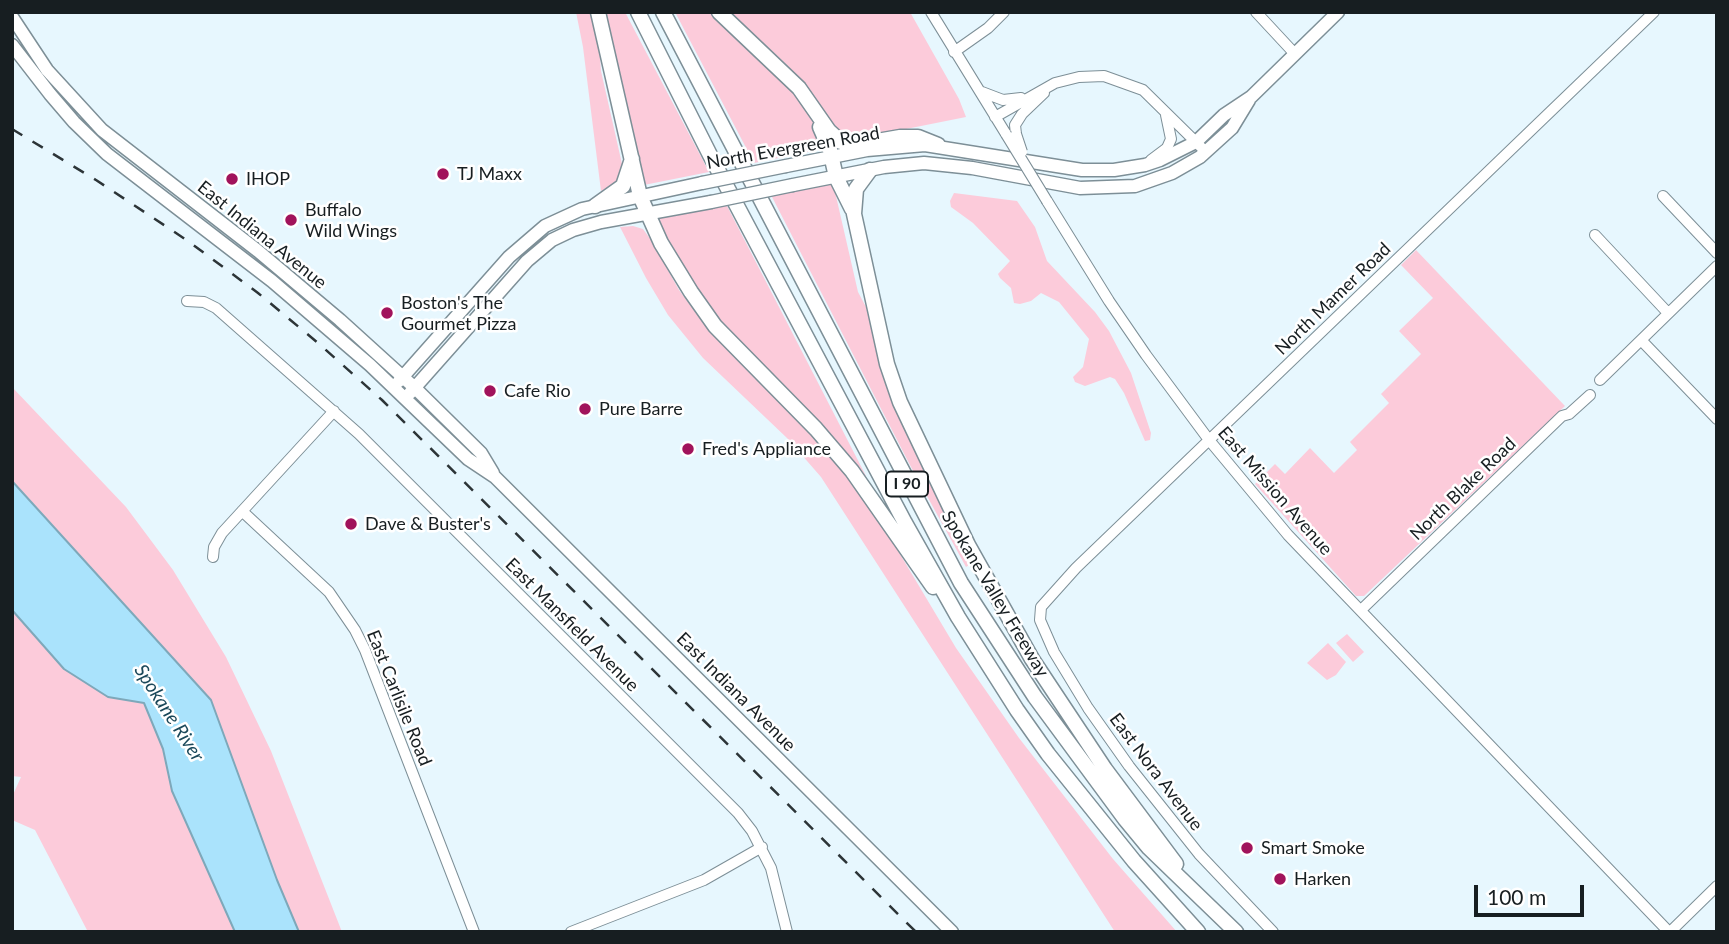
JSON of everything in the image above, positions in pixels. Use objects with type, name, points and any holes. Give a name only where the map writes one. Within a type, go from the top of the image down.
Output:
[{"type":"highway","points":[[598,12],[640,196],[646,213],[673,263],[715,326],[829,443],[872,499],[920,571],[958,617]]},
{"type":"highway","name":"I 90","points":[[638,12],[723,179],[905,523],[958,617],[1048,754],[1134,861],[1198,932]]},
{"type":"highway","name":"Spokane Valley Freeway","points":[[663,12],[961,583],[1035,697],[1117,809],[1149,848],[1236,932]]},
{"type":"highway","points":[[719,12],[782,71],[829,131],[841,142],[854,145],[900,137],[919,138],[938,145]]},
{"type":"highway","points":[[809,103],[832,157],[836,177],[854,214]]},
{"type":"highway","points":[[595,206],[622,186],[632,158]]},
{"type":"highway","points":[[870,170],[854,193],[854,214],[887,364],[900,401],[968,545],[1032,659],[1088,746],[1166,852],[1216,911]]},
{"type":"main road","name":"North Evergreen Road","points":[[393,387],[509,257],[527,240],[556,220],[595,206],[867,150],[938,145],[1082,170],[1114,170],[1145,165],[1196,142],[1224,115],[1251,97],[1338,12]]},
{"type":"main road","name":"East Indiana Avenue","points":[[12,17],[47,70],[102,130],[258,251],[415,387],[481,453],[495,477]]},
{"type":"main road","name":"East Indiana Avenue","points":[[12,45],[66,113],[107,154],[272,281],[393,387],[468,459],[495,477],[952,932]]},
{"type":"main road","name":"North Evergreen Road","points":[[405,398],[527,261],[552,240],[583,227],[915,163],[948,164],[1080,188],[1110,189],[1155,181],[1206,152],[1232,128],[1251,97]]},
{"type":"street","points":[[931,12],[995,117],[1011,134],[1022,114],[1055,83]]},
{"type":"street","points":[[954,52],[988,28],[1004,12]]},
{"type":"street","points":[[1256,12],[1296,54]]},
{"type":"street","name":"North Mamer Road","points":[[1040,613],[1044,602],[1076,568],[1654,12]]},
{"type":"street","points":[[995,117],[1055,83],[1079,77],[1104,76],[1143,90],[1206,152]]},
{"type":"street","points":[[978,89],[1003,100],[1030,96]]},
{"type":"street","points":[[1145,165],[1167,148],[1171,139],[1170,124],[1163,108]]},
{"type":"street","name":"East Mission Avenue","points":[[1011,134],[1028,169],[1124,323],[1209,440],[1288,535],[1669,932]]},
{"type":"street","points":[[1662,196],[1717,253]]},
{"type":"street","points":[[1595,235],[1668,313]]},
{"type":"street","points":[[1600,380],[1717,266]]},
{"type":"street","name":"East Mansfield Avenue","points":[[187,301],[204,302],[216,308],[359,434],[729,803],[762,847],[777,883],[787,932]]},
{"type":"street","points":[[1641,340],[1717,419]]},
{"type":"street","name":"North Blake Road","points":[[1360,610],[1562,416],[1569,414],[1590,395]]},
{"type":"street","points":[[213,557],[214,547],[222,533],[334,411]]},
{"type":"street","name":"East Carlisile Road","points":[[242,511],[329,592],[355,630],[474,932]]},
{"type":"street","name":"East Nora Avenue","points":[[1040,613],[1044,632],[1065,671],[1129,766],[1199,854],[1273,932]]},
{"type":"street","points":[[571,932],[704,880],[762,847]]},
{"type":"street","points":[[1669,932],[1717,886]]},
{"type":"shaded area","points":[[576,12],[591,12],[622,164],[616,183],[601,191],[583,47]]},
{"type":"shaded area","points":[[604,12],[625,12],[709,172],[644,185]]},
{"type":"shaded area","points":[[675,12],[714,12],[788,85],[811,116],[827,148],[754,163]]},
{"type":"shaded area","points":[[730,12],[910,12],[959,99],[966,117],[856,139],[848,138],[835,130],[808,89],[787,65]]},
{"type":"shaded area","points":[[833,183],[858,292],[866,307],[884,376],[972,563],[966,567],[911,467],[771,195]]},
{"type":"shaded area","points":[[954,193],[1017,201],[1035,227],[1047,261],[1095,312],[1109,331],[1131,373],[1151,433],[1150,440],[1145,441],[1115,379],[1110,377],[1085,386],[1075,382],[1073,377],[1083,367],[1089,339],[1059,302],[1041,293],[1031,301],[1014,303],[1011,288],[998,274],[1010,261],[973,223],[951,207],[950,201]]},
{"type":"shaded area","points":[[726,204],[866,476],[817,420],[723,327],[680,268],[656,217]]},
{"type":"shaded area","points":[[633,226],[643,229],[651,240],[679,290],[710,332],[798,418],[850,480],[888,534],[956,648],[1019,738],[1113,859],[1177,932],[1115,932],[821,477],[787,438],[703,358],[668,315],[620,227]]},
{"type":"shaded area","points":[[1416,250],[1565,406],[1364,596],[1356,596],[1255,484],[1275,464],[1285,474],[1310,448],[1334,473],[1357,450],[1350,442],[1389,403],[1381,394],[1421,354],[1399,331],[1433,298],[1401,265]]},
{"type":"shaded area","points":[[12,387],[126,507],[173,570],[226,657],[271,751],[342,932],[299,932],[277,881],[211,700],[12,480]]},
{"type":"shaded area","points":[[12,610],[65,669],[108,697],[144,702],[163,749],[172,791],[235,932],[88,932],[35,830],[12,820],[12,797],[21,777],[12,776]]},
{"type":"shaded area","points":[[1347,634],[1364,652],[1353,662],[1336,643]]},
{"type":"shaded area","points":[[1328,643],[1346,662],[1336,675],[1327,680],[1307,663]]},
{"type":"water","name":"Spokane River","points":[[12,481],[211,700],[277,880],[299,932],[235,932],[172,791],[163,749],[144,703],[108,697],[64,669],[12,610]]},
{"type":"railway","points":[[12,129],[188,241],[258,293],[318,343],[382,400],[916,932]]},
{"type":"place","name":"TJ Maxx","points":[[443,174]]},
{"type":"place","name":"IHOP","points":[[232,179]]},
{"type":"place","name":"Buffalo Wild Wings","points":[[291,220]]},
{"type":"place","name":"Boston's The Gourmet Pizza","points":[[387,313]]},
{"type":"place","name":"Cafe Rio","points":[[490,391]]},
{"type":"place","name":"Pure Barre","points":[[585,409]]},
{"type":"place","name":"Fred's Appliance","points":[[688,449]]},
{"type":"place","name":"Dave & Buster's","points":[[351,524]]},
{"type":"place","name":"Smart Smoke","points":[[1247,848]]},
{"type":"place","name":"Harken","points":[[1280,879]]}]
